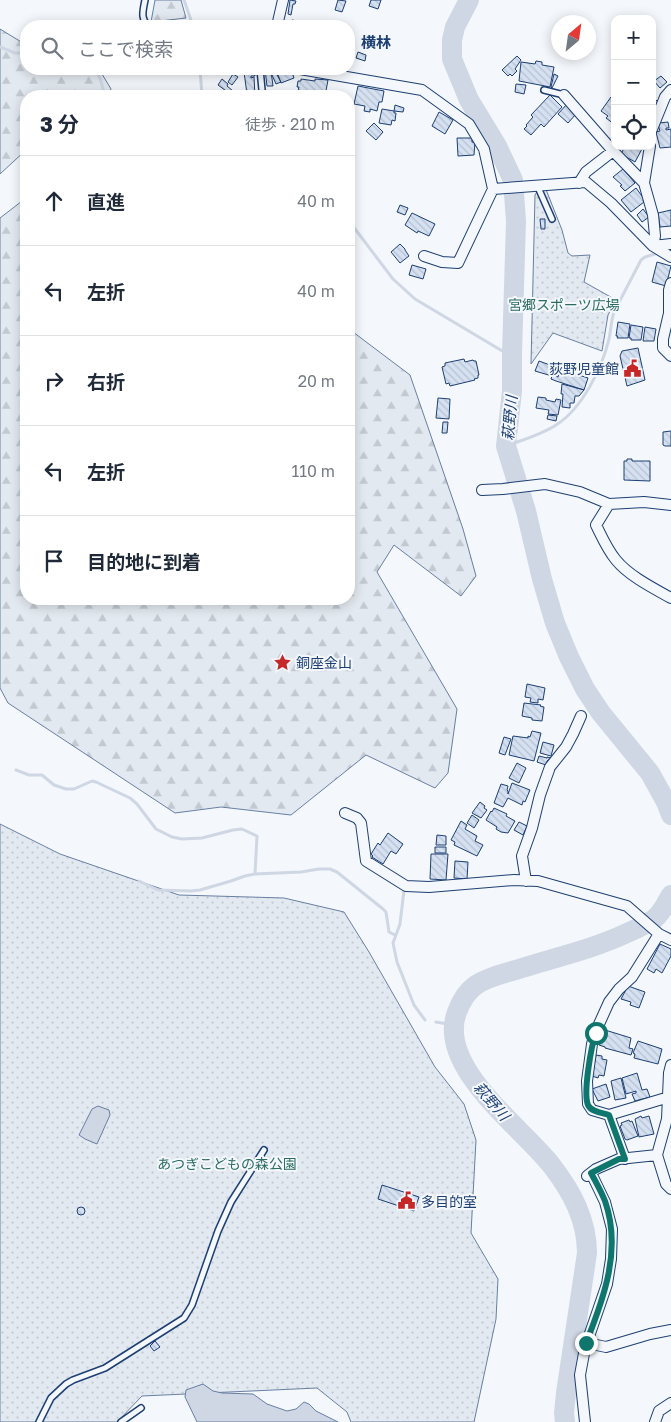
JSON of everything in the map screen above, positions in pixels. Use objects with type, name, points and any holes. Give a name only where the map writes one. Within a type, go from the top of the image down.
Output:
[{"type":"street","points":[[278,20],[283,0]]},
{"type":"street","points":[[335,75],[422,90],[468,124],[484,149],[498,189],[458,263],[442,262],[424,256]]},
{"type":"street","points":[[656,118],[665,98],[671,90]]},
{"type":"street","points":[[564,95],[644,183]]},
{"type":"street","points":[[649,150],[644,183],[653,215],[657,248]]},
{"type":"street","points":[[579,183],[586,172],[613,151]]},
{"type":"street","points":[[498,189],[586,182],[611,203],[657,248],[671,257]]},
{"type":"street","points":[[657,248],[671,244]]},
{"type":"street","points":[[671,283],[669,290],[669,313],[663,339],[664,348],[671,356]]},
{"type":"street","points":[[482,490],[545,484],[580,492],[609,504],[644,502],[671,505]]},
{"type":"street","points":[[609,504],[596,525],[607,548],[628,571],[671,598]]},
{"type":"street","points":[[526,881],[522,856],[532,828],[540,795],[550,767],[570,740],[581,716]]},
{"type":"street","points":[[345,813],[356,818],[361,823],[366,861],[406,886],[429,887],[514,880],[538,881],[627,906],[658,933],[671,940]]},
{"type":"street","points":[[658,933],[632,977],[619,989],[610,1002],[592,1044],[587,1081],[588,1104],[592,1110],[609,1115],[669,1098]]},
{"type":"street","points":[[671,1065],[667,1119],[656,1155],[666,1184],[671,1189]]},
{"type":"street","points":[[609,1115],[625,1159]]},
{"type":"street","points":[[586,1422],[580,1376],[586,1343],[607,1284],[611,1259],[612,1229],[605,1202],[588,1174],[619,1159],[656,1155]]},
{"type":"street","points":[[586,1343],[606,1347],[671,1330]]},
{"type":"street","points":[[655,1422],[659,1411],[671,1403]]},
{"type":"lane","points":[[144,20],[142,14],[145,0]]},
{"type":"lane","points":[[261,75],[262,90]]},
{"type":"lane","points":[[544,90],[564,95]]},
{"type":"lane","points":[[534,186],[552,219]]},
{"type":"lane","points":[[39,1422],[51,1398],[66,1384],[105,1368],[184,1318],[192,1305],[218,1231],[231,1202],[264,1150]]},
{"type":"lane","points":[[121,1422],[141,1408]]},
{"type":"green space","points":[[155,0],[181,0],[186,18],[151,20]]},
{"type":"green space","points":[[0,29],[20,41],[20,75],[103,75],[111,89],[20,90],[20,156],[0,174]]},
{"type":"green space","name":"宮郷スポーツ広場","points":[[545,187],[562,230],[568,253],[572,256],[590,255],[584,282],[616,300],[608,315],[602,351],[553,333],[531,364],[535,195],[539,188]]},
{"type":"green space","points":[[20,203],[20,605],[355,605],[355,334],[410,375],[463,529],[476,576],[461,596],[394,545],[377,572],[457,709],[448,773],[435,788],[366,755],[291,815],[221,807],[175,813],[8,703],[0,688],[0,218]]},
{"type":"green space","name":"あつぎこどもの森公園","points":[[0,824],[60,854],[179,895],[284,898],[344,912],[435,1067],[464,1104],[476,1140],[471,1233],[498,1279],[496,1319],[474,1422],[351,1422],[347,1412],[317,1388],[142,1396],[117,1422],[0,1422]]},
{"type":"shaded area","points":[[98,1106],[109,1110],[110,1115],[97,1144],[79,1135],[92,1109]]},
{"type":"shaded area","points":[[203,1384],[213,1391],[222,1393],[253,1394],[267,1404],[287,1411],[296,1409],[304,1402],[316,1411],[338,1422],[197,1422],[185,1397],[186,1390]]},
{"type":"building","points":[[290,0],[296,1],[293,4],[291,15],[288,14]]},
{"type":"building","points":[[338,0],[346,1],[342,12],[335,10]]},
{"type":"building","points":[[371,0],[381,0],[378,9],[369,6]]},
{"type":"building","points":[[358,52],[366,55],[365,61],[356,58]]},
{"type":"building","points":[[517,56],[521,60],[515,69],[517,71],[512,76],[510,74],[508,76],[502,70]]},
{"type":"building","points":[[536,61],[542,62],[542,65],[554,67],[550,87],[519,81],[521,62],[535,64]]},
{"type":"building","points":[[554,74],[558,76],[552,88],[551,87]]},
{"type":"building","points":[[232,75],[238,77],[232,85],[228,82]]},
{"type":"building","points":[[244,75],[255,75],[251,76],[251,78],[254,77],[255,90],[246,90]]},
{"type":"building","points":[[266,75],[272,75],[273,86],[267,86]]},
{"type":"building","points":[[272,75],[277,75],[281,82],[276,84]]},
{"type":"building","points":[[278,75],[293,75],[294,78],[281,83]]},
{"type":"building","points":[[661,76],[667,82],[660,88],[656,83],[656,80]]},
{"type":"building","points":[[222,79],[232,90],[225,90],[218,85]]},
{"type":"building","points":[[301,79],[328,80],[326,90],[298,90],[298,81],[301,81]]},
{"type":"building","points":[[516,84],[526,85],[524,94],[515,92]]},
{"type":"building","points":[[358,86],[384,91],[382,102],[379,102],[377,111],[370,109],[370,112],[364,111],[365,106],[355,104]]},
{"type":"building","points":[[550,95],[562,107],[544,127],[541,124],[531,135],[524,129],[533,117],[531,115]]},
{"type":"building","points":[[611,97],[611,122],[606,118],[608,116],[601,111]]},
{"type":"building","points":[[567,104],[576,114],[568,123],[558,114]]},
{"type":"building","points":[[395,105],[404,108],[403,112],[394,111]]},
{"type":"building","points":[[382,109],[396,113],[395,121],[392,120],[391,125],[379,123]]},
{"type":"building","points":[[439,112],[453,120],[445,134],[432,126]]},
{"type":"building","points":[[668,122],[669,128],[666,128],[666,130],[671,129],[671,147],[660,148],[656,132],[660,131],[659,123]]},
{"type":"building","points":[[374,123],[383,132],[376,140],[366,131]]},
{"type":"building","points":[[457,138],[472,138],[472,142],[475,142],[474,155],[458,156]]},
{"type":"building","points":[[623,150],[641,150],[635,162],[621,154]]},
{"type":"building","points":[[623,169],[635,183],[625,191],[620,186],[622,185],[613,177]]},
{"type":"building","points":[[636,188],[644,202],[631,212],[621,200]]},
{"type":"building","points":[[400,205],[408,208],[405,215],[397,212]]},
{"type":"building","points":[[643,209],[649,217],[642,222],[637,215]]},
{"type":"building","points":[[671,210],[671,226],[660,227],[658,213]]},
{"type":"building","points":[[412,213],[435,224],[429,236],[418,231],[417,233],[405,225]]},
{"type":"building","points":[[540,219],[545,219],[545,229],[541,229]]},
{"type":"building","points":[[400,244],[409,256],[400,263],[391,252]]},
{"type":"building","points":[[657,262],[671,266],[666,286],[652,282]]},
{"type":"building","points":[[412,265],[426,269],[423,279],[409,275]]},
{"type":"building","points":[[618,322],[630,324],[628,338],[617,338]]},
{"type":"building","points":[[631,325],[643,327],[641,340],[631,340],[629,338]]},
{"type":"building","points":[[645,327],[656,329],[654,341],[643,341]]},
{"type":"building","name":"荻野児童館","points":[[638,348],[645,380],[627,386],[620,356],[622,351]]},
{"type":"building","points":[[464,359],[465,362],[476,361],[478,378],[450,386],[449,383],[446,384],[442,367],[445,366],[445,363]]},
{"type":"building","points":[[539,361],[558,368],[556,376],[558,377],[560,369],[588,378],[584,390],[556,381],[551,379],[552,376],[535,371]]},
{"type":"building","points":[[562,384],[584,390],[579,396],[575,396],[574,403],[570,403],[570,408],[562,407]]},
{"type":"building","points":[[538,397],[555,402],[556,399],[561,400],[558,415],[548,414],[549,410],[536,408]]},
{"type":"building","points":[[438,398],[450,399],[449,419],[436,418]]},
{"type":"building","points":[[548,415],[557,416],[556,421],[547,419]]},
{"type":"building","points":[[443,422],[448,422],[447,433],[442,433]]},
{"type":"building","points":[[671,431],[671,446],[665,446],[663,445],[663,432]]},
{"type":"building","points":[[627,459],[632,459],[632,461],[650,461],[650,481],[624,480],[624,461],[627,461]]},
{"type":"building","points":[[527,684],[545,688],[543,700],[538,699],[538,703],[530,702],[531,698],[525,697]]},
{"type":"building","points":[[524,703],[544,707],[542,721],[522,716]]},
{"type":"building","points":[[532,731],[541,733],[534,761],[509,755],[513,736],[528,738]]},
{"type":"building","points":[[504,737],[511,739],[505,755],[499,753]]},
{"type":"building","points":[[543,742],[554,745],[551,756],[540,753]]},
{"type":"building","points":[[539,756],[551,758],[547,761],[546,765],[537,762]]},
{"type":"building","points":[[517,763],[526,768],[519,783],[509,778]]},
{"type":"building","points":[[512,783],[530,790],[525,802],[523,801],[522,805],[508,798],[503,807],[494,803],[501,784],[508,786],[508,794]]},
{"type":"building","points":[[480,802],[487,810],[481,818],[472,813]]},
{"type":"building","points":[[494,808],[507,814],[506,816],[515,821],[508,833],[501,832],[486,820]]},
{"type":"building","points":[[472,815],[479,820],[474,828],[467,823]]},
{"type":"building","points":[[461,821],[467,825],[465,829],[477,836],[475,841],[483,845],[477,856],[454,845],[455,842],[451,840]]},
{"type":"building","points":[[519,822],[527,826],[523,835],[514,830]]},
{"type":"building","points":[[388,833],[403,844],[396,854],[391,851],[383,864],[372,857],[371,854]]},
{"type":"building","points":[[437,835],[446,836],[446,845],[436,845]]},
{"type":"building","points":[[435,847],[446,847],[446,853],[435,853]]},
{"type":"building","points":[[431,854],[448,854],[446,880],[430,879]]},
{"type":"building","points":[[455,861],[468,862],[467,879],[454,878]]},
{"type":"building","points":[[660,944],[671,949],[671,956],[662,973],[656,969],[654,973],[647,969]]},
{"type":"building","points":[[628,986],[645,992],[639,1008],[630,1005],[631,1002],[621,999]]},
{"type":"building","points":[[605,1030],[631,1038],[629,1048],[633,1049],[631,1055],[599,1045]]},
{"type":"building","points":[[638,1041],[662,1049],[658,1064],[634,1058],[635,1054],[633,1053]]},
{"type":"building","points":[[596,1055],[602,1056],[602,1059],[607,1060],[604,1076],[599,1075],[598,1078],[592,1076]]},
{"type":"building","points":[[637,1073],[642,1090],[647,1089],[650,1097],[635,1101],[632,1094],[636,1093],[636,1091],[626,1094],[622,1078]]},
{"type":"building","points":[[621,1078],[626,1098],[615,1100],[611,1081]]},
{"type":"building","points":[[606,1084],[610,1097],[598,1101],[592,1089]]},
{"type":"building","points":[[641,1116],[642,1118],[649,1116],[654,1134],[639,1137],[635,1119]]},
{"type":"building","points":[[629,1120],[630,1122],[632,1121],[638,1136],[627,1140],[620,1126],[622,1125],[621,1123]]},
{"type":"building","points":[[382,1185],[419,1197],[414,1211],[378,1199]]},
{"type":"building","points":[[81,1207],[85,1211],[81,1215],[77,1211]]},
{"type":"building","points":[[155,1341],[160,1347],[154,1351],[150,1346]]},
{"type":"waterway","points":[[184,0],[191,20]]},
{"type":"waterway","name":"萩野川","points":[[469,0],[455,27],[452,40],[452,59],[469,100],[497,146],[513,180],[516,221],[512,391],[506,446],[526,511],[542,579],[555,623],[569,657],[585,689],[601,713],[650,773],[671,815]]},
{"type":"waterway","points":[[0,47],[20,53]]},
{"type":"waterway","points":[[98,75],[103,90]]},
{"type":"waterway","points":[[200,75],[202,90]]},
{"type":"waterway","points":[[355,229],[393,279],[415,299],[504,352],[512,353]]},
{"type":"waterway","points":[[506,446],[550,429],[574,409],[596,375],[606,350],[614,312],[641,260],[658,253]]},
{"type":"waterway","points":[[16,770],[29,775],[42,775],[54,785],[66,789],[74,789],[92,781],[96,782],[130,798],[137,804],[156,829],[172,837],[182,839],[202,838],[242,829],[257,836],[255,874]]},
{"type":"waterway","points":[[139,881],[158,890],[191,891],[255,874],[330,869],[337,872],[386,912],[389,932],[395,935]]},
{"type":"waterway","points":[[404,890],[400,924],[393,943],[397,962],[414,1005],[425,1020]]},
{"type":"waterway","name":"萩野川","points":[[565,1422],[566,1393],[587,1253],[584,1229],[572,1196],[552,1166],[504,1115],[470,1075],[459,1054],[454,1033],[457,1012],[462,1000],[472,988],[481,982],[614,939],[657,917],[671,895]]},
{"type":"waterway","points":[[436,1022],[454,1025]]},
{"type":"place","name":"荻野児童館","points":[[633,368]]},
{"type":"place","name":"銅座金山","points":[[282,662]]},
{"type":"place","name":"多目的室","points":[[407,1201]]},
{"type":"district","name":"横林","points":[[376,42]]},
{"type":"route","points":[[586,1343],[607,1284],[611,1259],[612,1229],[601,1191],[591,1173],[619,1159],[625,1159],[609,1115],[592,1110],[588,1104],[587,1081],[592,1044],[596,1033]]}]
